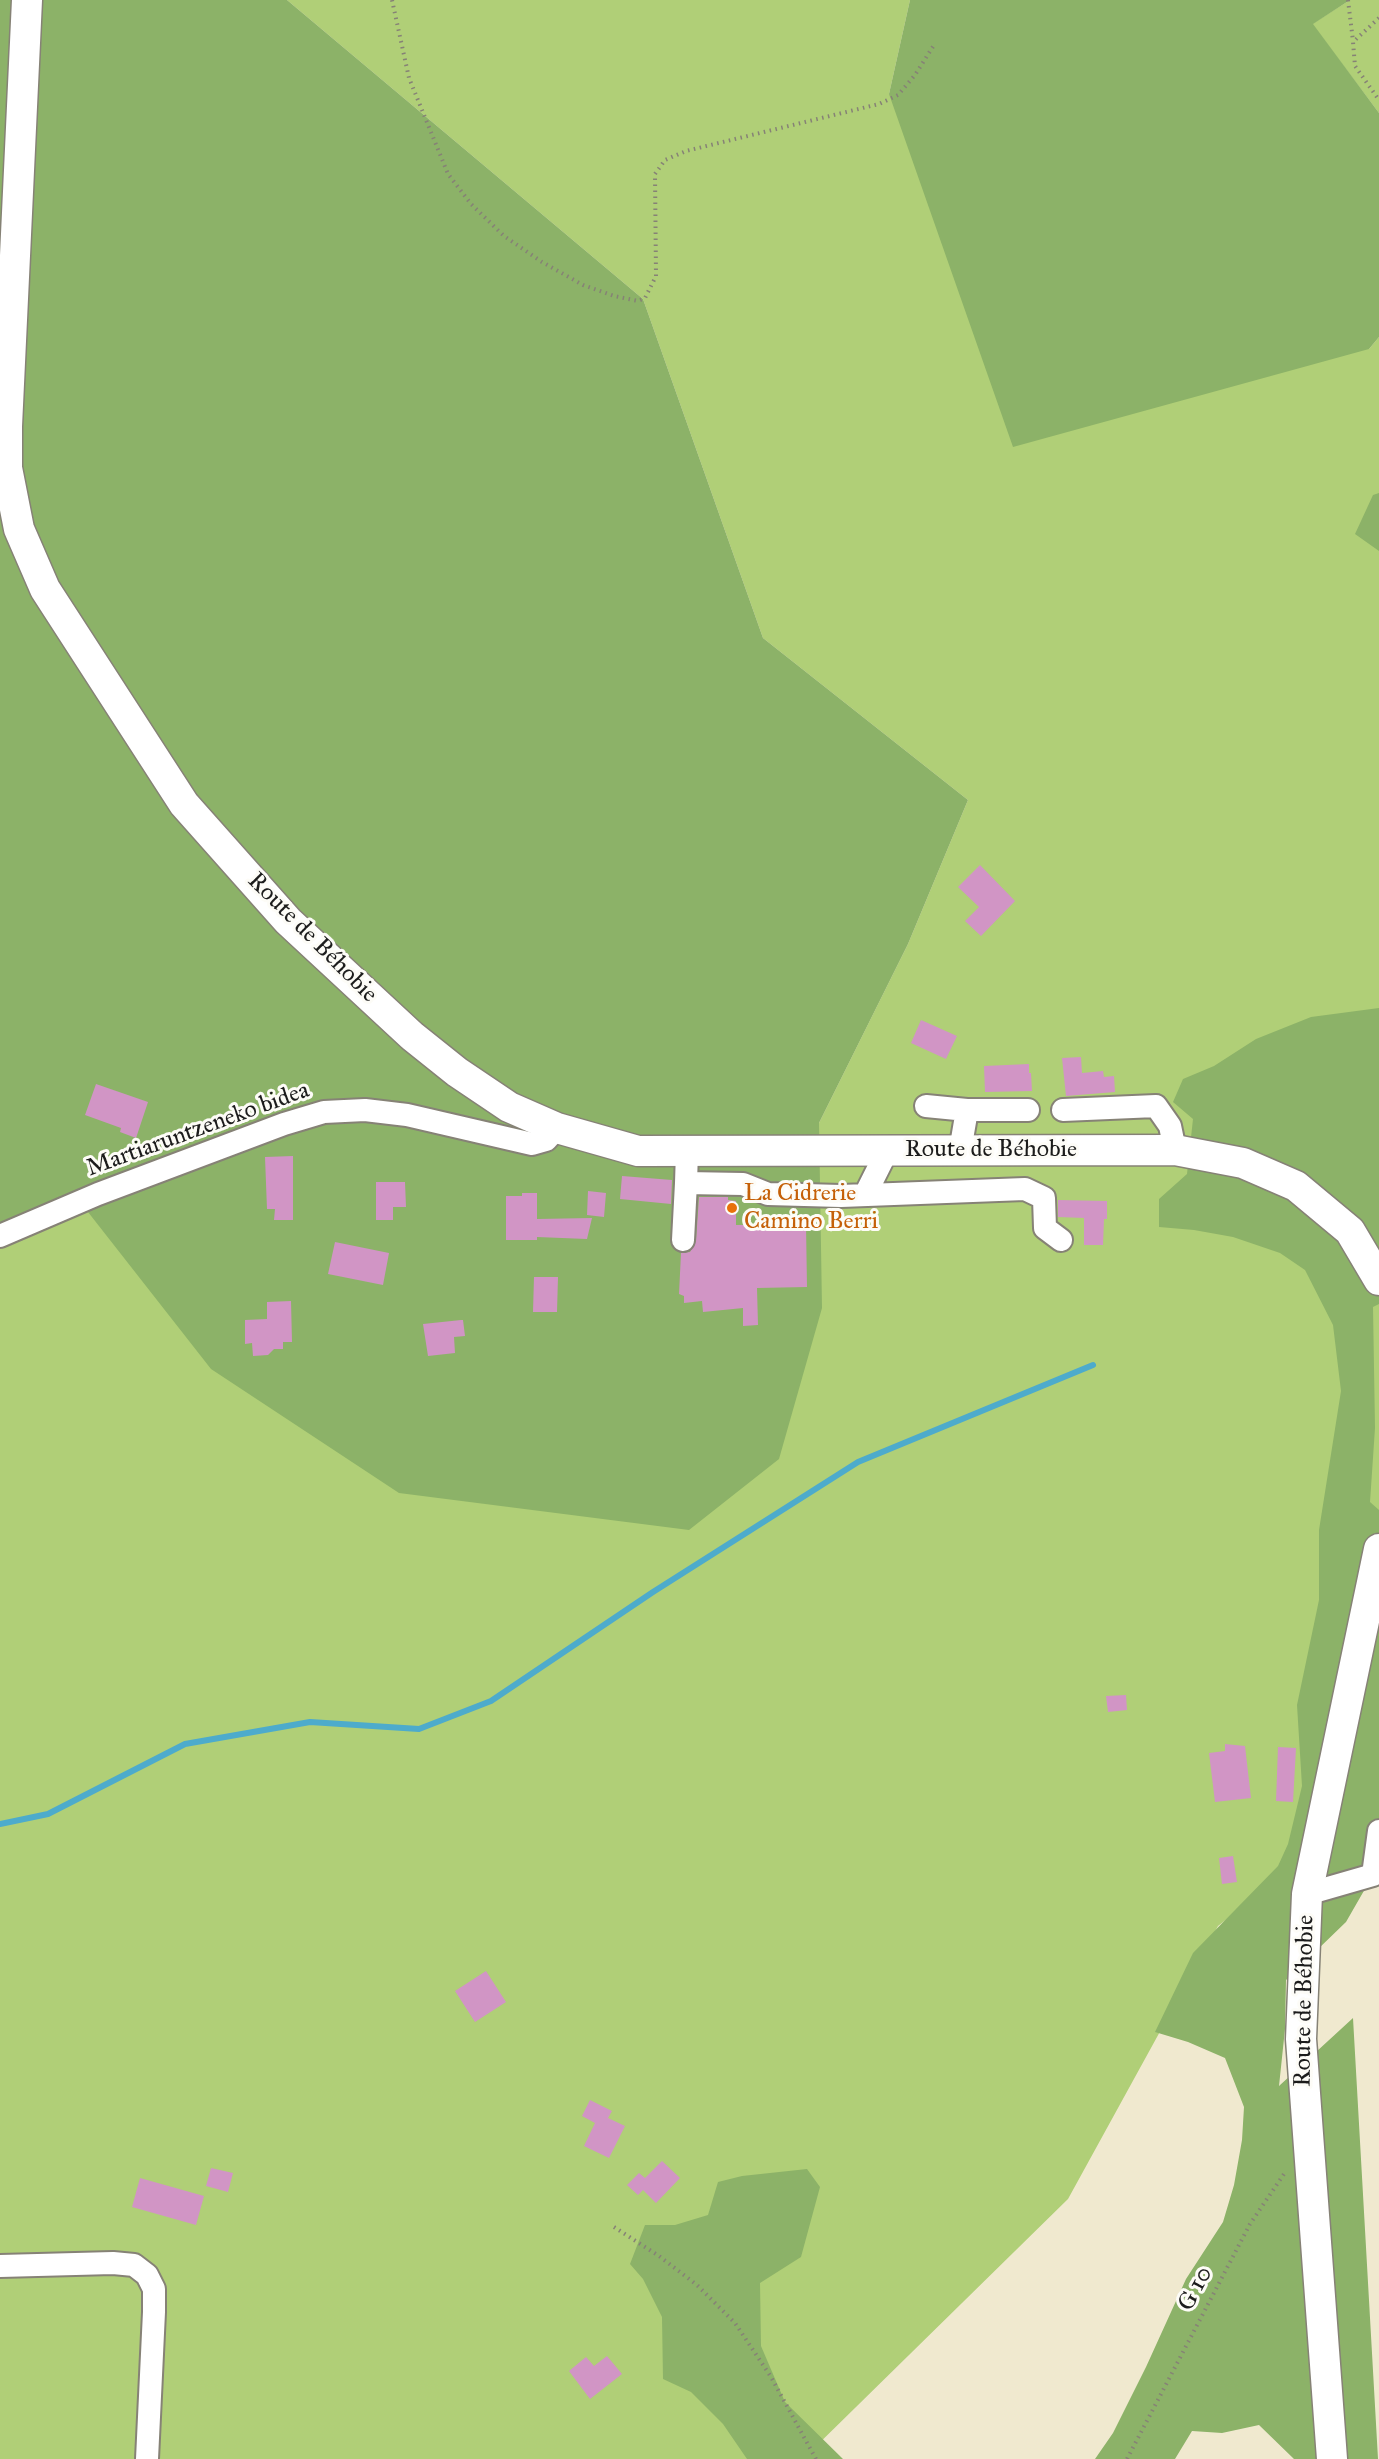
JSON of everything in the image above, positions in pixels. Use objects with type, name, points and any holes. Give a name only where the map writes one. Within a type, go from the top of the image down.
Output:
[{"type":"main road","name":"Route de Béhobie","points":[[27,0],[4,427],[7,468],[19,529],[45,589],[114,698],[189,794],[299,910],[421,1023],[556,1128],[638,1151],[1175,1150],[1243,1163],[1296,1186],[1350,1231],[1379,1280]]},
{"type":"main road","name":"Route de Béhobie","points":[[1332,2459],[1301,2039],[1307,1894],[1379,1549]]},
{"type":"street","points":[[926,1106],[967,1110],[1028,1110]]},
{"type":"street","points":[[1063,1110],[1156,1106],[1170,1126],[1175,1150]]},
{"type":"street","name":"Martiaruntzeneko bidea","points":[[0,1236],[98,1194],[284,1124],[324,1112],[365,1110],[407,1115],[532,1144],[546,1140],[556,1128]]},
{"type":"street","points":[[960,1150],[967,1110]]},
{"type":"street","points":[[683,1240],[687,1151]]},
{"type":"street","points":[[865,1195],[887,1151]]},
{"type":"street","points":[[686,1183],[743,1184],[768,1194],[865,1195],[1025,1189],[1044,1198],[1045,1228],[1061,1240]]},
{"type":"street","points":[[1307,1894],[1373,1875],[1379,1831]]},
{"type":"street","points":[[0,2266],[113,2263],[134,2265],[147,2275],[154,2289],[154,2312],[147,2459]]},
{"type":"path","points":[[392,0],[410,78],[448,174],[471,204],[504,236],[542,262],[584,285],[614,296],[638,301],[645,298],[656,276],[655,174],[665,160],[686,151],[719,142],[879,104],[898,95],[915,75],[934,45]]},
{"type":"path","points":[[1348,0],[1354,66],[1379,99]]},
{"type":"path","points":[[1353,42],[1379,18]]},
{"type":"path","name":"G 10","points":[[1127,2459],[1251,2224],[1307,2141]]},
{"type":"path","points":[[614,2227],[659,2256],[697,2285],[735,2323],[771,2377],[816,2459]]},
{"type":"green space","points":[[0,0],[287,0],[643,299],[763,638],[968,800],[908,944],[819,1123],[822,1308],[779,1459],[689,1530],[399,1493],[211,1369],[88,1212],[51,1221],[0,1243]]},
{"type":"green space","points":[[287,0],[910,0],[889,94],[1369,349],[1379,337],[1379,1798],[1218,1926],[1068,2199],[803,2459],[0,2459],[0,669],[819,1123],[908,944],[968,800],[763,638],[643,299]]},
{"type":"green space","points":[[910,0],[1350,0],[1313,24],[1379,113],[1379,337],[1369,349],[1013,447],[889,94]]},
{"type":"green space","points":[[1350,0],[1379,0],[1379,113],[1312,24]]},
{"type":"green space","points":[[1379,493],[1379,551],[1355,534],[1373,495]]},
{"type":"green space","points":[[1379,1008],[1379,1304],[1373,1307],[1375,1428],[1370,1502],[1379,1510],[1379,1831],[1373,1875],[1346,1922],[1286,1980],[1285,2029],[1279,2086],[1353,2018],[1378,2459],[1294,2459],[1259,2425],[1222,2433],[1192,2431],[1175,2459],[1095,2459],[1113,2433],[1186,2279],[1223,2222],[1234,2185],[1242,2140],[1244,2107],[1225,2058],[1188,2042],[1155,2032],[1193,1953],[1278,1866],[1288,1844],[1302,1786],[1297,1705],[1319,1600],[1319,1530],[1341,1391],[1333,1325],[1305,1270],[1280,1253],[1233,1237],[1159,1227],[1159,1199],[1187,1174],[1193,1119],[1173,1102],[1183,1079],[1214,1066],[1256,1039],[1311,1017]]},
{"type":"green space","points":[[807,2169],[820,2187],[801,2257],[760,2283],[761,2346],[785,2402],[843,2459],[747,2459],[723,2424],[691,2392],[663,2379],[662,2317],[643,2279],[630,2264],[645,2225],[675,2225],[708,2215],[718,2182],[742,2176]]},
{"type":"building","points":[[980,865],[1015,901],[981,936],[965,921],[979,907],[958,887]]},
{"type":"building","points":[[921,1020],[957,1036],[946,1059],[911,1043]]},
{"type":"building","points":[[1081,1057],[1082,1073],[1103,1071],[1104,1077],[1114,1076],[1115,1092],[1066,1096],[1062,1058]]},
{"type":"building","points":[[1029,1064],[1032,1091],[985,1092],[984,1066]]},
{"type":"building","points":[[96,1084],[148,1102],[136,1138],[120,1132],[121,1128],[85,1115]]},
{"type":"building","points":[[293,1156],[293,1220],[274,1220],[275,1209],[267,1209],[265,1157]]},
{"type":"building","points":[[622,1176],[672,1180],[671,1204],[620,1199]]},
{"type":"building","points":[[376,1182],[405,1182],[406,1207],[393,1207],[393,1220],[376,1220]]},
{"type":"building","points":[[588,1191],[606,1193],[604,1217],[587,1215]]},
{"type":"building","points":[[522,1193],[537,1193],[537,1219],[592,1218],[587,1239],[537,1237],[537,1240],[506,1240],[506,1196],[522,1196]]},
{"type":"building","points":[[699,1197],[728,1197],[728,1200],[736,1201],[736,1225],[806,1224],[807,1287],[757,1288],[758,1325],[743,1326],[743,1308],[703,1312],[702,1301],[684,1303],[684,1296],[679,1294],[681,1253],[690,1252],[696,1241]]},
{"type":"building","points":[[1058,1200],[1107,1201],[1103,1245],[1084,1245],[1084,1218],[1058,1217]]},
{"type":"building","points":[[335,1242],[389,1253],[383,1285],[328,1274]]},
{"type":"building","points":[[534,1277],[558,1277],[557,1312],[533,1312]]},
{"type":"building","points":[[291,1301],[292,1342],[283,1342],[283,1349],[274,1349],[268,1355],[253,1356],[252,1343],[245,1344],[245,1320],[267,1319],[267,1302]]},
{"type":"building","points":[[463,1320],[465,1336],[454,1337],[455,1353],[428,1356],[423,1324]]},
{"type":"building","points":[[1126,1695],[1127,1710],[1108,1712],[1106,1696]]},
{"type":"building","points":[[1225,1744],[1245,1746],[1251,1798],[1215,1802],[1209,1753],[1225,1751]]},
{"type":"building","points":[[1278,1747],[1296,1748],[1293,1802],[1276,1801]]},
{"type":"building","points":[[1233,1856],[1237,1882],[1222,1884],[1219,1858]]},
{"type":"building","points":[[486,1971],[506,2002],[475,2022],[455,1991]]},
{"type":"building","points":[[590,2100],[612,2111],[608,2118],[625,2126],[609,2158],[584,2146],[595,2123],[582,2116]]},
{"type":"building","points":[[662,2161],[680,2178],[656,2203],[643,2190],[638,2195],[627,2185],[639,2173],[645,2178]]},
{"type":"building","points":[[211,2168],[233,2173],[228,2192],[206,2186]]},
{"type":"building","points":[[140,2178],[204,2196],[196,2225],[132,2207]]},
{"type":"building","points":[[607,2356],[622,2374],[590,2399],[569,2371],[586,2357],[594,2366]]},
{"type":"waterway","points":[[0,1824],[48,1814],[185,1744],[310,1722],[419,1729],[491,1701],[653,1592],[858,1462],[1093,1365]]},
{"type":"place","name":"La Cidrerie Camino Berri","points":[[732,1208]]}]
